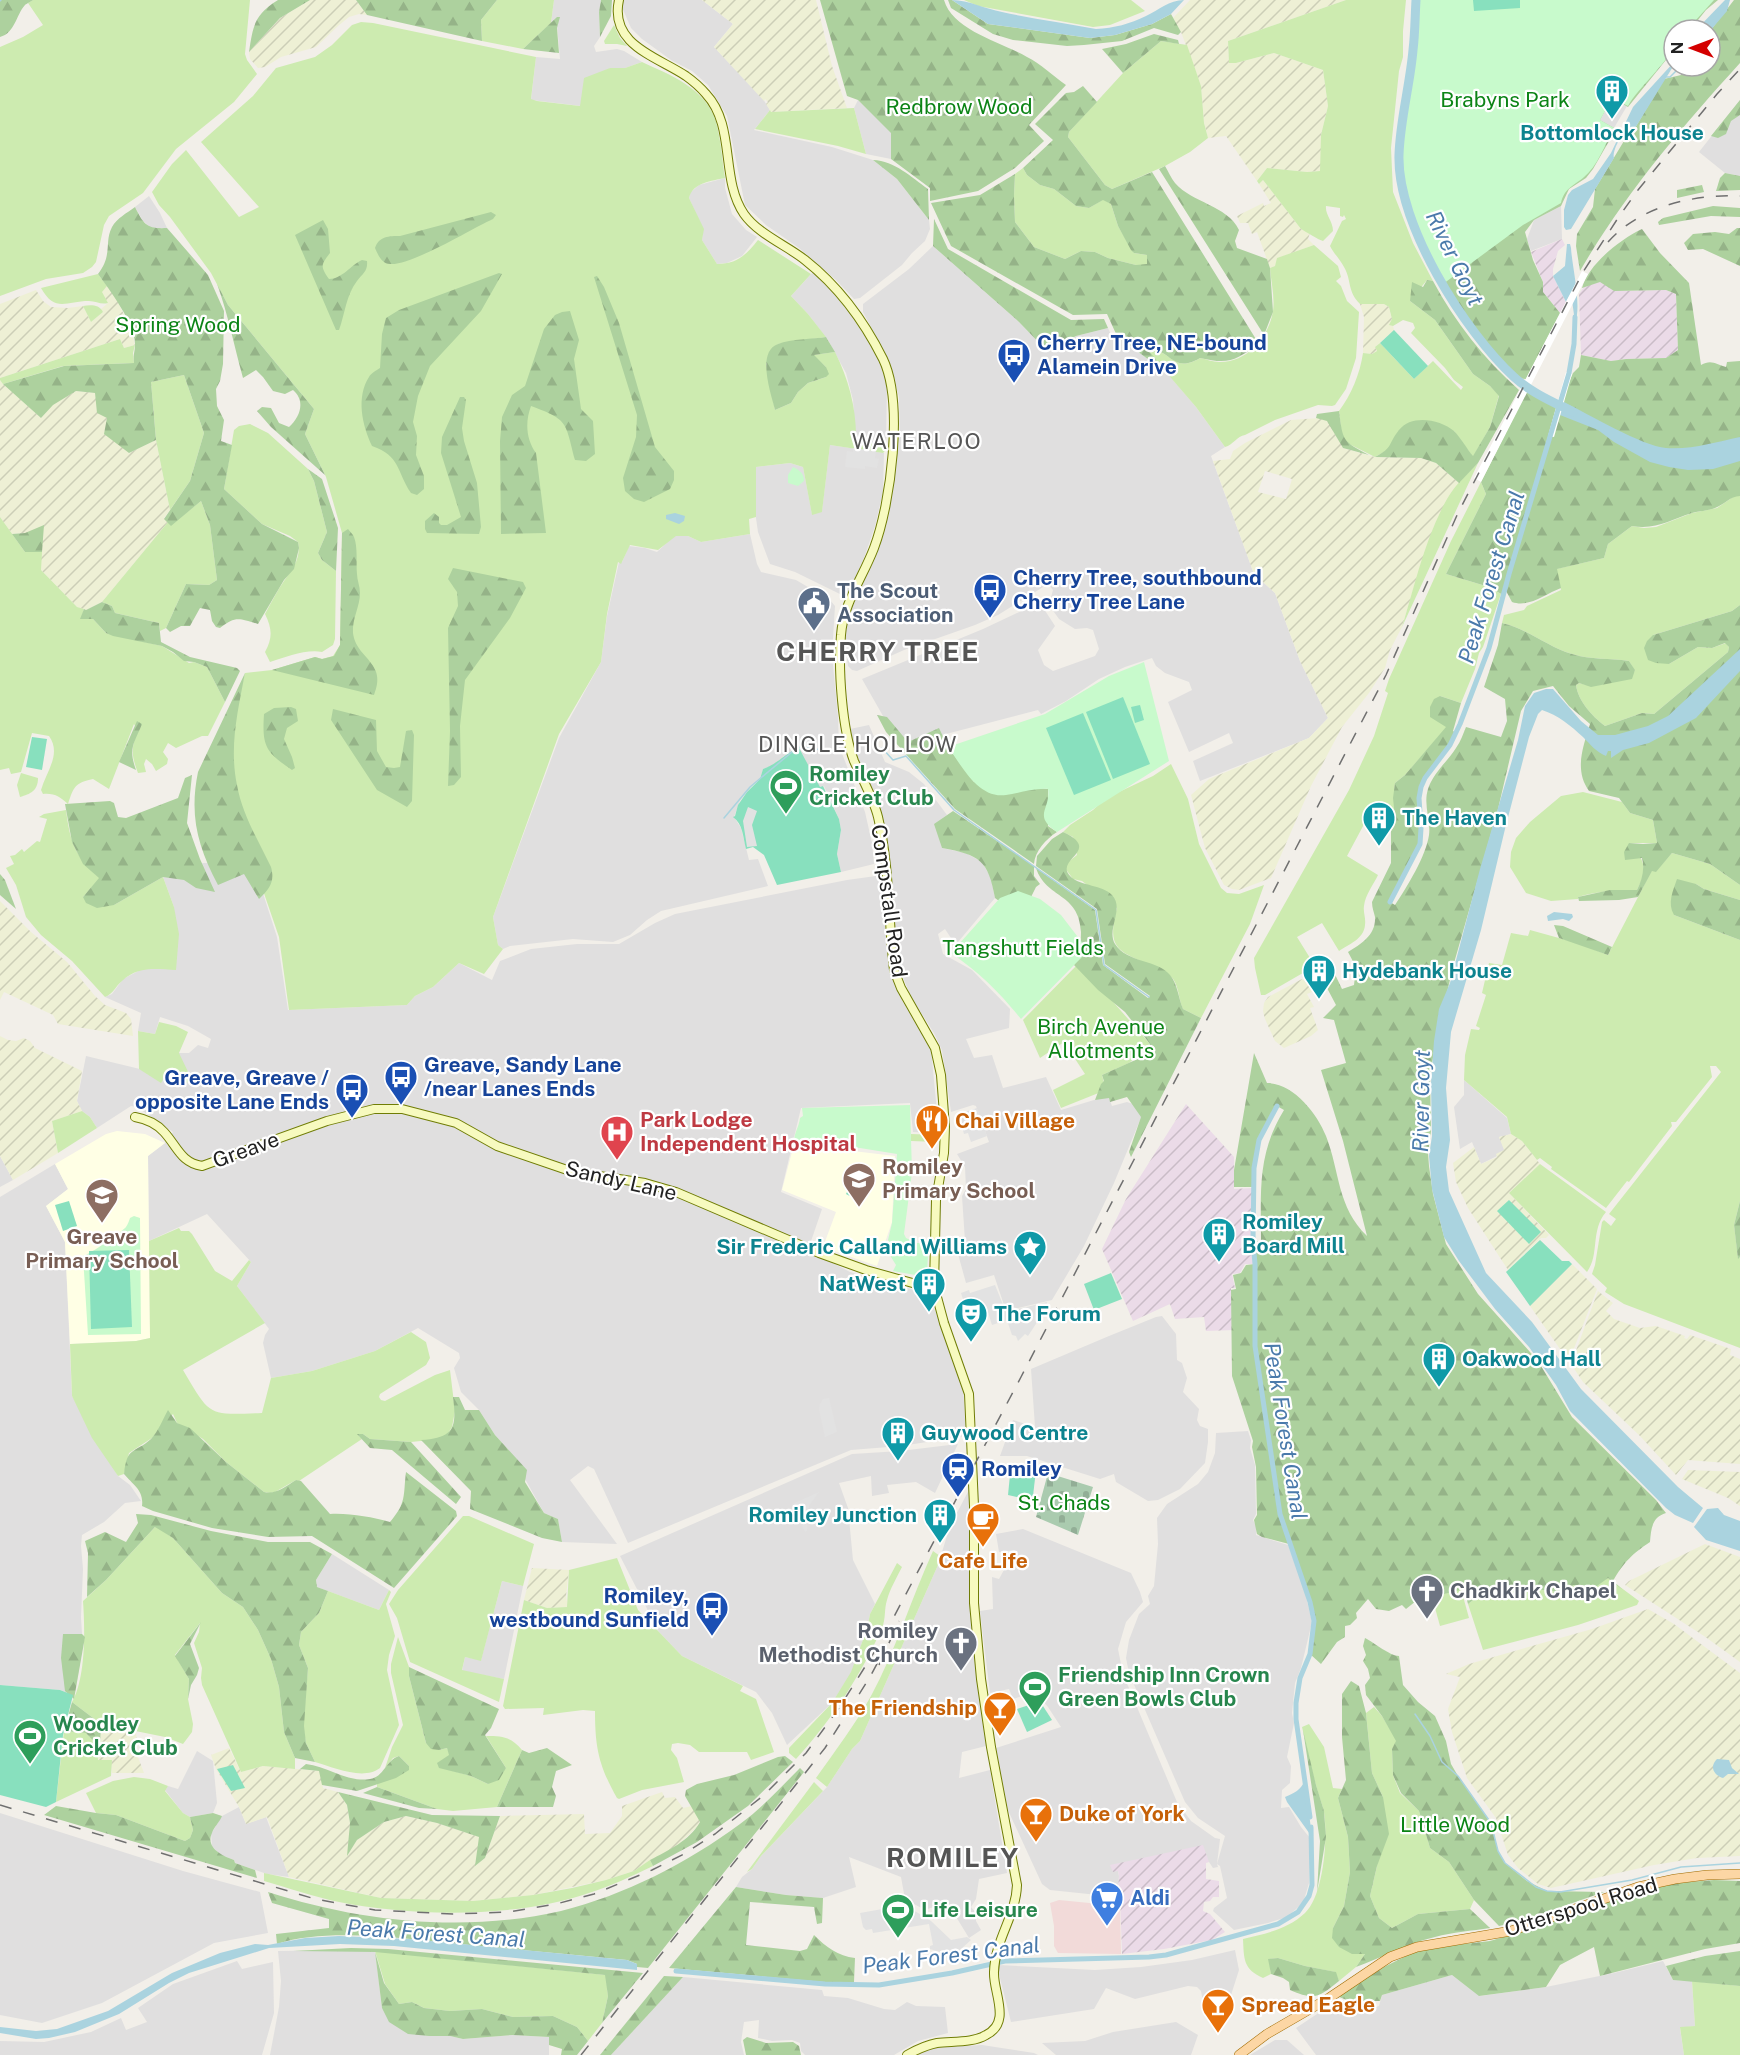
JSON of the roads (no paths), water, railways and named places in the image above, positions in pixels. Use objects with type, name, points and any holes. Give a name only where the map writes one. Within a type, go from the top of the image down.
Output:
[{"type":"main road","name":"Compstall Road","points":[[619,0],[617,8],[619,22],[631,42],[646,54],[698,85],[715,107],[721,123],[736,196],[744,213],[761,230],[805,260],[836,288],[862,322],[890,376],[894,422],[890,472],[875,547],[848,605],[842,624],[842,684],[845,719],[853,758],[877,814],[884,848],[894,970],[901,988],[935,1048],[941,1075],[945,1138],[936,1200],[934,1280],[944,1323],[969,1394],[973,1480],[974,1603],[981,1679],[991,1747],[1017,1885],[1015,1903],[995,1956],[994,1973],[1000,2018],[992,2031],[978,2038],[934,2043],[907,2055]]},
{"type":"main road","name":"Sandy Lane","points":[[374,1109],[402,1109],[456,1123],[497,1146],[563,1169],[645,1183],[676,1192],[850,1265],[916,1284],[934,1280]]},
{"type":"main road","name":"Greave","points":[[135,1117],[151,1121],[165,1132],[184,1158],[190,1163],[202,1166],[327,1121],[374,1109]]},
{"type":"main road","name":"Otterspool Road","points":[[1239,2055],[1267,2034],[1329,1998],[1390,1957],[1417,1947],[1511,1931],[1638,1887],[1675,1879],[1740,1874]]},
{"type":"water","points":[[952,0],[965,1],[996,11],[1096,29],[1116,27],[1146,16],[1169,3],[1184,0],[1171,14],[1152,24],[1115,35],[1090,38],[988,24]]},
{"type":"water","points":[[1725,0],[1730,0],[1727,11],[1721,18],[1708,18]]},
{"type":"water","points":[[1662,75],[1662,78],[1666,78],[1632,133],[1629,129],[1621,138],[1616,146],[1614,158],[1571,229],[1566,230],[1564,210],[1568,195],[1572,190],[1593,179],[1611,153],[1633,107]]},
{"type":"water","points":[[1567,244],[1570,244],[1571,248],[1576,286],[1577,315],[1575,322],[1571,293],[1566,302],[1553,276],[1565,266]]},
{"type":"water","points":[[1564,402],[1643,442],[1666,448],[1694,447],[1740,437],[1740,461],[1713,469],[1688,470],[1650,462],[1614,442],[1598,430],[1560,415]]},
{"type":"water","points":[[675,513],[685,516],[684,521],[679,524],[666,519],[666,515]]},
{"type":"water","points":[[1740,649],[1740,671],[1696,718],[1649,743],[1623,750],[1611,758],[1611,751],[1608,751],[1606,756],[1599,752],[1559,718],[1542,710],[1538,714],[1529,737],[1481,930],[1451,1032],[1446,1088],[1450,1140],[1446,1167],[1449,1191],[1486,1273],[1532,1322],[1581,1389],[1678,1487],[1703,1508],[1693,1523],[1666,1508],[1570,1411],[1556,1385],[1529,1347],[1495,1309],[1444,1237],[1432,1189],[1429,1156],[1432,1136],[1431,1083],[1439,1009],[1450,983],[1480,869],[1518,740],[1525,706],[1534,693],[1553,689],[1581,721],[1598,735],[1615,735],[1648,726],[1668,716]]},
{"type":"water","points":[[1554,912],[1572,914],[1573,917],[1569,921],[1563,919],[1548,921],[1547,916]]},
{"type":"water","points":[[1718,1508],[1724,1515],[1740,1521],[1740,1551],[1706,1540],[1694,1527],[1707,1509]]},
{"type":"water","points":[[1717,1759],[1729,1760],[1732,1768],[1739,1774],[1728,1774],[1723,1778],[1717,1775],[1713,1765]]},
{"type":"water","points":[[1305,1781],[1312,1837],[1285,1797],[1297,1791]]},
{"type":"water","points":[[339,1936],[410,1939],[627,1960],[637,1964],[637,1970],[394,1946],[340,1944],[269,1948],[189,1973],[119,2014],[75,2032],[36,2039],[0,2033],[0,2027],[36,2031],[57,2029],[108,2011],[172,1973],[220,1953],[255,1944],[268,1945],[305,1938]]},
{"type":"waterway","name":"River Goyt","points":[[1416,0],[1412,63],[1399,155],[1401,182],[1409,212],[1437,275],[1475,333],[1514,377],[1542,396],[1573,412]]},
{"type":"waterway","name":"Peak Forest Canal","points":[[1390,902],[1420,844],[1419,798],[1421,787],[1425,778],[1450,745],[1489,648],[1569,373],[1574,344],[1575,317]]},
{"type":"waterway","points":[[724,818],[750,787],[798,747],[832,751]]},
{"type":"waterway","points":[[882,748],[893,760],[906,756],[954,810],[1096,910],[1104,965],[1149,997]]},
{"type":"waterway","name":"Peak Forest Canal","points":[[1277,1106],[1259,1140],[1254,1168],[1255,1346],[1280,1514],[1310,1602],[1314,1621],[1310,1654],[1300,1678],[1296,1703],[1296,1719],[1310,1817]]},
{"type":"waterway","points":[[1415,1714],[1430,1736],[1442,1762],[1458,1776],[1491,1823],[1498,1851],[1505,1863],[1536,1887],[1560,1892],[1632,1880],[1681,1867],[1740,1863]]},
{"type":"waterway","name":"Peak Forest Canal","points":[[676,1971],[825,1984],[879,1985],[952,1973],[1005,1961],[1166,1955],[1278,1924],[1298,1912],[1309,1896],[1312,1885],[1311,1827]]},
{"type":"railway","points":[[0,1805],[315,1899],[375,1910],[453,1914],[509,1912],[556,1904],[594,1894],[684,1854],[715,1834],[764,1795],[806,1753],[839,1708],[880,1643],[1386,675],[1458,513],[1583,272],[1638,190],[1740,69]]},
{"type":"railway","points":[[1608,242],[1636,219],[1669,205],[1704,197],[1740,196]]},
{"type":"railway","points":[[879,1665],[899,1621]]},
{"type":"railway","points":[[581,2055],[825,1748],[880,1658]]},
{"type":"place","name":"Bottomlock House","points":[[1612,120]]},
{"type":"place","name":"Cherry Tree, NE-bound Alamein Drive","points":[[1014,384]]},
{"type":"place","name":"Cherry Tree, southbound Cherry Tree Lane","points":[[990,619]]},
{"type":"place","name":"The Scout Association","points":[[814,632]]},
{"type":"place","name":"Romiley Cricket Club","points":[[786,815]]},
{"type":"place","name":"The Haven","points":[[1379,847]]},
{"type":"place","name":"Hydebank House","points":[[1319,1000]]},
{"type":"place","name":"Greave, Sandy Lane /near Lanes Ends","points":[[401,1106]]},
{"type":"place","name":"Greave, Greave / opposite Lane Ends","points":[[352,1119]]},
{"type":"place","name":"Chai Village","points":[[932,1150]]},
{"type":"place","name":"Park Lodge Independent Hospital","points":[[617,1161]]},
{"type":"place","name":"Romiley Primary School","points":[[859,1208]]},
{"type":"place","name":"Greave Primary School","points":[[102,1224]]},
{"type":"place","name":"Romiley Board Mill","points":[[1219,1263]]},
{"type":"place","name":"Sir Frederic Calland Williams","points":[[1030,1276]]},
{"type":"place","name":"NatWest","points":[[929,1313]]},
{"type":"place","name":"The Forum","points":[[971,1343]]},
{"type":"place","name":"Oakwood Hall","points":[[1439,1388]]},
{"type":"place","name":"Guywood Centre","points":[[898,1462]]},
{"type":"place","name":"Romiley","points":[[958,1498]]},
{"type":"place","name":"Romiley Junction","points":[[940,1544]]},
{"type":"place","name":"Cafe Life","points":[[983,1548]]},
{"type":"place","name":"Chadkirk Chapel","points":[[1427,1620]]},
{"type":"place","name":"Romiley, westbound Sunfield","points":[[712,1637]]},
{"type":"place","name":"Romiley Methodist Church","points":[[961,1672]]},
{"type":"place","name":"Friendship Inn Crown Green Bowls Club","points":[[1035,1716]]},
{"type":"place","name":"The Friendship","points":[[1000,1737]]},
{"type":"place","name":"Woodley Cricket Club","points":[[30,1765]]},
{"type":"place","name":"Duke of York","points":[[1036,1843]]},
{"type":"place","name":"Aldi","points":[[1107,1927]]},
{"type":"place","name":"Life Leisure","points":[[898,1939]]},
{"type":"place","name":"Spread Eagle","points":[[1218,2034]]},
{"type":"district","name":"WATERLOO","points":[[917,441]]},
{"type":"district","name":"CHERRY TREE","points":[[878,652]]},
{"type":"district","name":"DINGLE HOLLOW","points":[[858,744]]},
{"type":"district","name":"ROMILEY","points":[[953,1858]]},
{"type":"park label","name":"Brabyns Park","points":[[1505,100]]},
{"type":"park label","name":"Redbrow Wood","points":[[959,107]]},
{"type":"park label","name":"Spring Wood","points":[[178,325]]},
{"type":"park label","name":"Tangshutt Fields","points":[[1023,948]]},
{"type":"park label","name":"Birch Avenue Allotments","points":[[1101,1039]]},
{"type":"park label","name":"St. Chads","points":[[1064,1503]]},
{"type":"park label","name":"Little Wood","points":[[1455,1825]]}]
